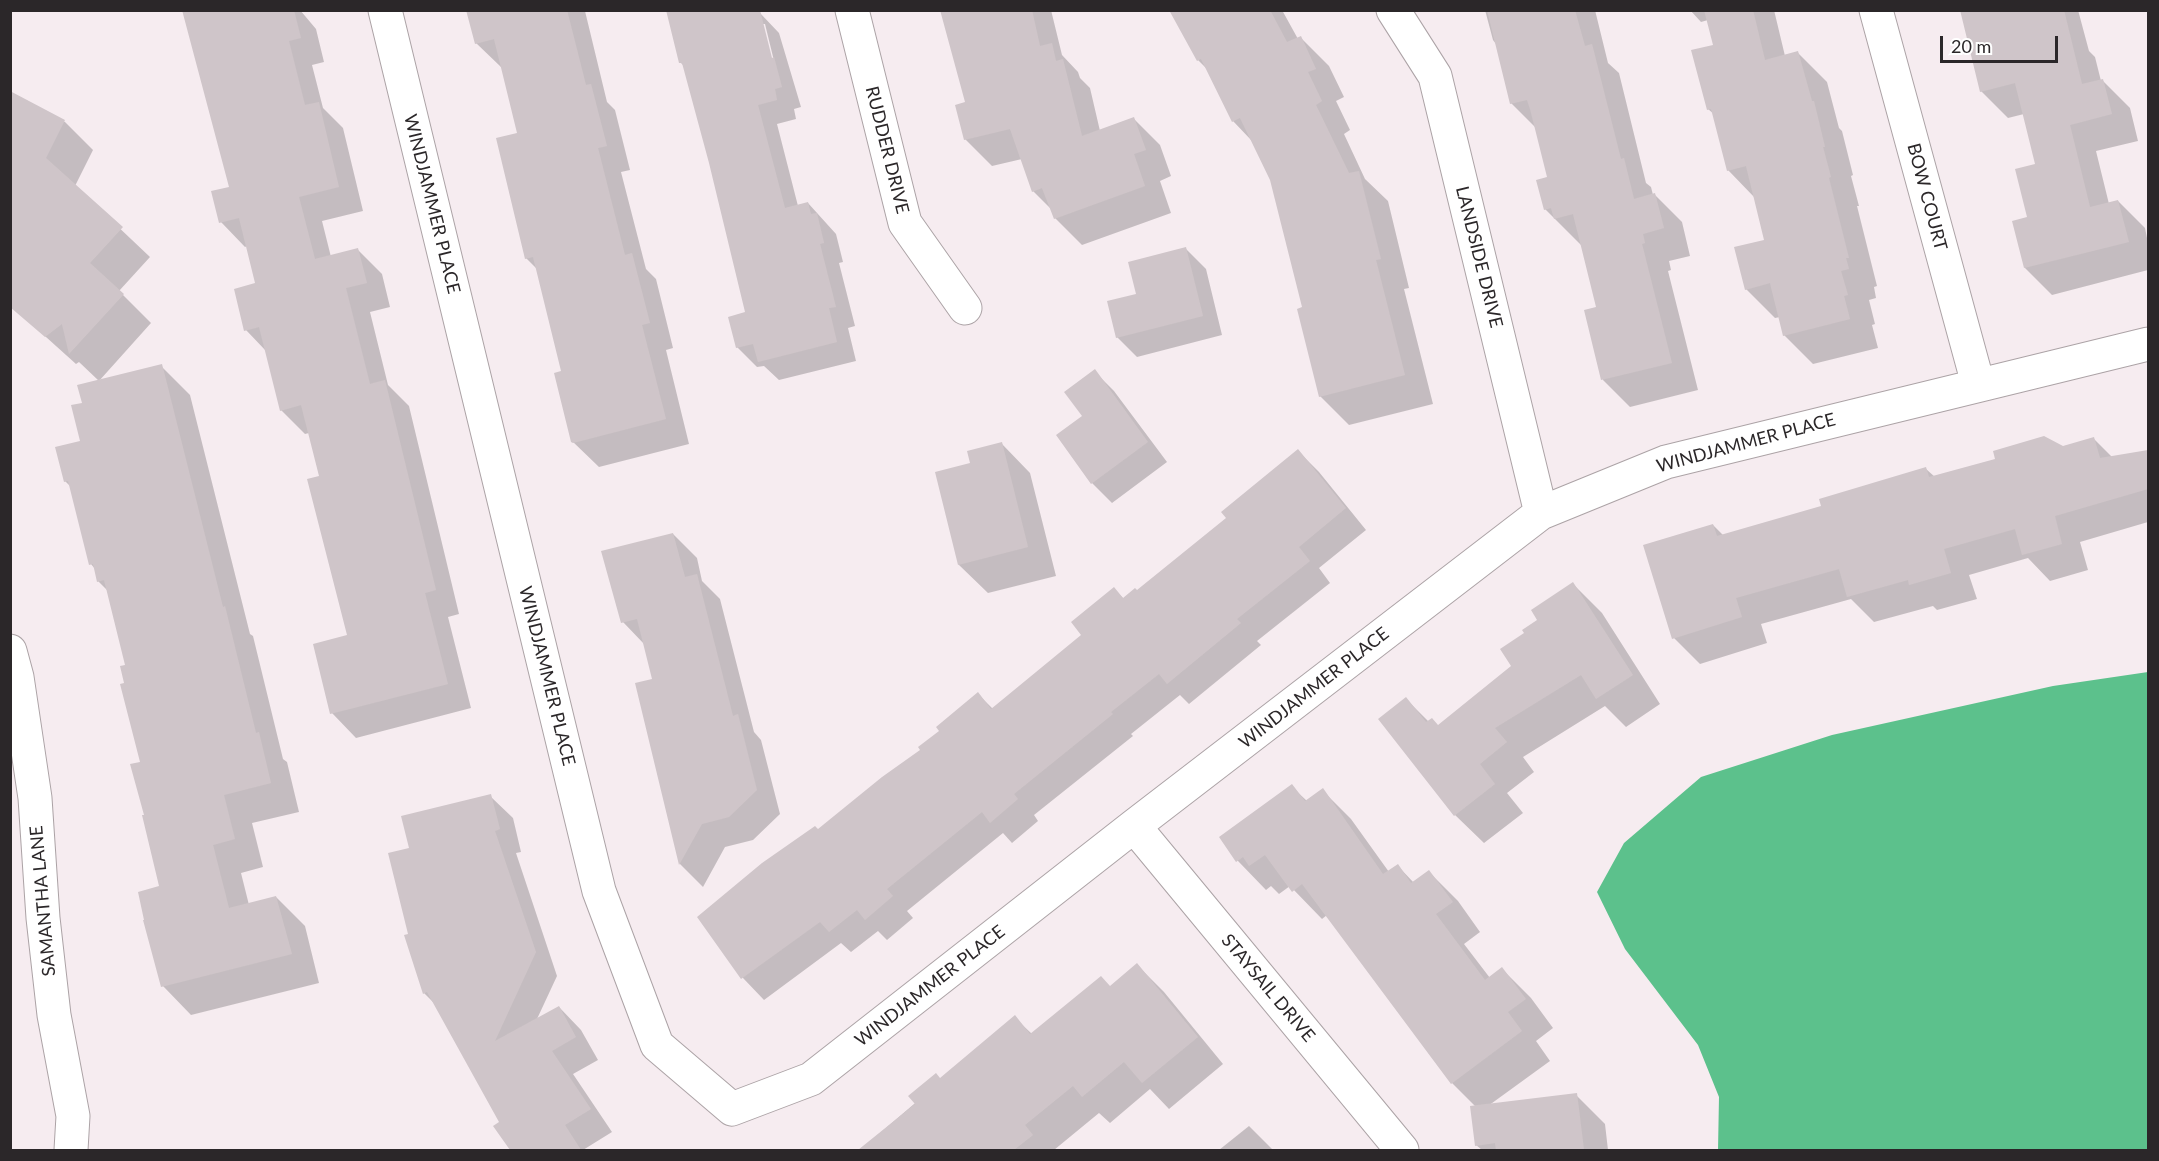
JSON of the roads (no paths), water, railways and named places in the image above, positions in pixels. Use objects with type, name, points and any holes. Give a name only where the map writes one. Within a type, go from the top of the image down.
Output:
[{"type":"street","name":"WINDJAMMER PLACE","points":[[385,10],[599,891],[657,1045],[732,1109],[811,1079],[1134,826],[1541,513],[1666,462],[2148,344]]},
{"type":"street","name":"RUDDER DRIVE","points":[[852,10],[905,224],[965,308]]},
{"type":"street","name":"LANDSIDE DRIVE","points":[[1393,10],[1435,76],[1541,513]]},
{"type":"street","name":"BOW COURT","points":[[1876,10],[1978,384]]},
{"type":"street","name":"SAMANTHA LANE","points":[[10,651],[17,677],[34,798],[43,918],[54,1015],[73,1116],[71,1150]]},
{"type":"street","name":"STAYSAIL DRIVE","points":[[1134,826],[1402,1150]]}]
